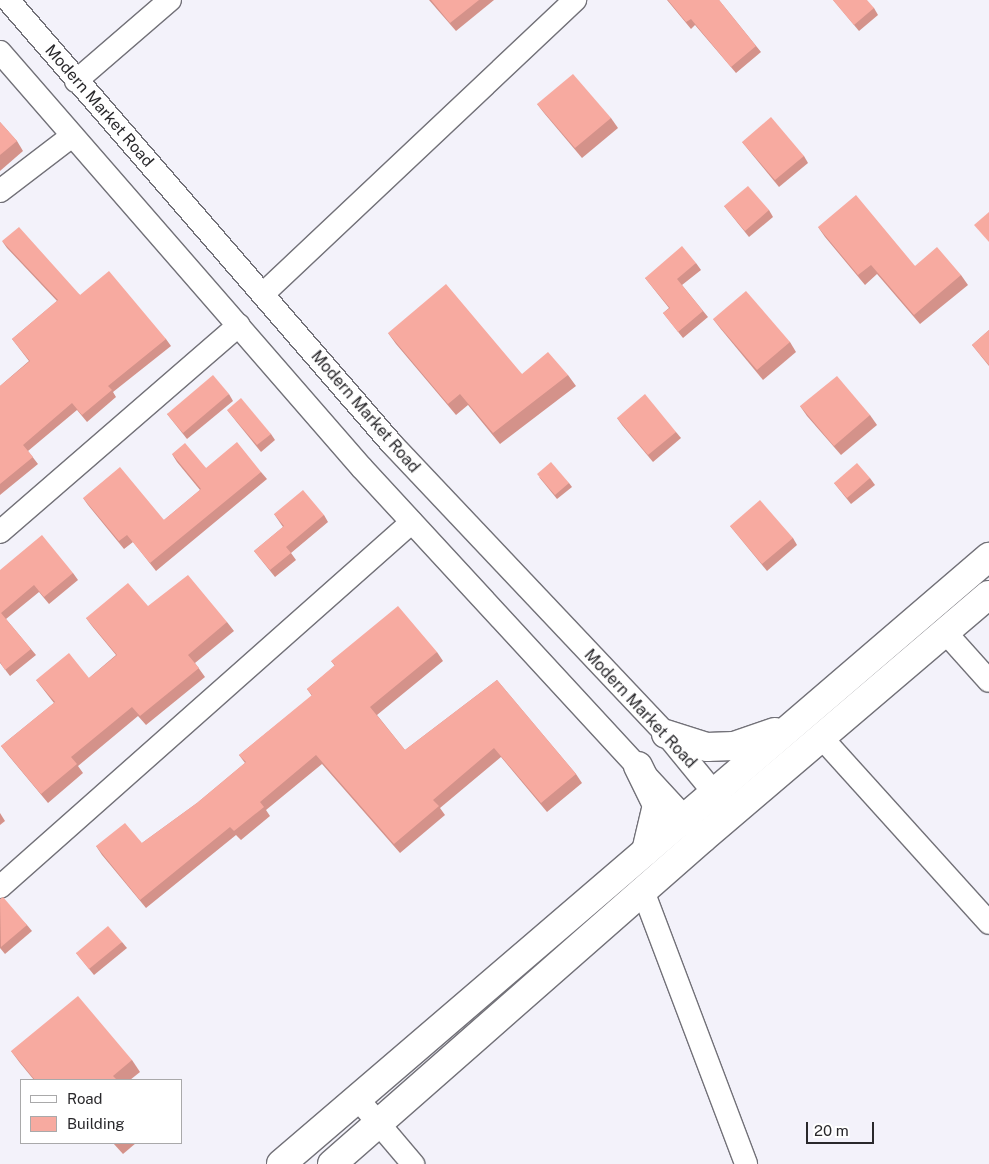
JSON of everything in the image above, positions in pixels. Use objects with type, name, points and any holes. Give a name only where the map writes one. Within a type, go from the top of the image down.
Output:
[{"type":"main road","points":[[281,1164],[989,557]]},
{"type":"main road","points":[[332,1164],[703,838],[989,595]]},
{"type":"main road","points":[[666,734],[700,745],[734,746],[792,725]]},
{"type":"main road","points":[[638,766],[657,805],[646,851]]},
{"type":"street","name":"Modern Market Road","points":[[8,0],[390,443],[666,734],[732,814]]},
{"type":"street","points":[[76,81],[170,0]]},
{"type":"street","points":[[263,294],[575,0]]},
{"type":"street","points":[[0,52],[362,468],[685,816],[703,838]]},
{"type":"street","points":[[0,191],[72,136]]},
{"type":"street","points":[[0,532],[239,325]]},
{"type":"street","points":[[362,468],[390,443]]},
{"type":"street","points":[[0,887],[412,522]]},
{"type":"street","points":[[946,632],[989,681]]},
{"type":"street","points":[[822,738],[989,923]]},
{"type":"street","points":[[643,891],[746,1164]]},
{"type":"street","points":[[357,1098],[412,1164]]},
{"type":"building","points":[[431,0],[479,0],[450,23]]},
{"type":"building","points":[[668,0],[719,0],[756,46],[731,67],[691,19],[686,22]]},
{"type":"building","points":[[833,0],[867,0],[874,8],[854,25]]},
{"type":"building","points":[[573,74],[611,118],[575,148],[537,104]]},
{"type":"building","points":[[771,117],[804,156],[775,180],[742,142]]},
{"type":"building","points":[[0,122],[17,141],[0,155]]},
{"type":"building","points":[[748,186],[769,210],[745,231],[724,206]]},
{"type":"building","points":[[856,195],[915,266],[937,247],[961,275],[914,315],[871,265],[858,275],[818,227]]},
{"type":"building","points":[[989,212],[989,242],[974,225]]},
{"type":"building","points":[[19,227],[80,295],[109,271],[166,339],[108,386],[112,390],[82,415],[72,403],[23,445],[33,457],[0,484],[0,386],[30,361],[12,339],[58,300],[2,241]]},
{"type":"building","points":[[682,246],[696,263],[677,279],[703,311],[678,332],[663,313],[670,308],[645,278]]},
{"type":"building","points":[[446,284],[522,374],[548,352],[568,375],[493,433],[460,394],[448,404],[388,333]]},
{"type":"building","points":[[746,291],[790,342],[757,370],[713,319]]},
{"type":"building","points":[[989,330],[989,365],[972,345]]},
{"type":"building","points":[[213,375],[229,394],[183,433],[167,414]]},
{"type":"building","points":[[837,376],[870,415],[834,446],[800,406]]},
{"type":"building","points":[[645,394],[676,432],[648,455],[617,418]]},
{"type":"building","points":[[241,398],[271,434],[257,445],[227,410]]},
{"type":"building","points":[[237,442],[261,472],[150,563],[127,535],[119,541],[83,498],[120,467],[164,520],[201,489],[172,454],[185,443],[206,468]]},
{"type":"building","points":[[551,462],[569,483],[555,495],[537,474]]},
{"type":"building","points":[[857,463],[870,478],[847,498],[834,483]]},
{"type":"building","points":[[303,490],[324,515],[286,547],[291,553],[270,570],[254,551],[284,526],[274,514]]},
{"type":"building","points":[[760,500],[793,538],[762,564],[730,526]]},
{"type":"building","points":[[42,535],[73,573],[44,597],[34,585],[1,613],[31,649],[5,670],[0,662],[0,570]]},
{"type":"building","points":[[188,575],[227,622],[188,655],[199,668],[140,716],[132,707],[71,757],[77,764],[41,794],[1,746],[55,702],[36,680],[69,653],[89,678],[117,655],[86,618],[128,583],[148,606]]},
{"type":"building","points":[[398,606],[437,652],[370,707],[405,750],[497,680],[576,774],[541,803],[494,748],[433,800],[439,806],[394,844],[316,755],[260,802],[264,807],[234,831],[230,827],[140,900],[96,846],[125,823],[142,843],[197,803],[246,762],[239,755],[312,695],[307,689],[335,665],[331,661]]},
{"type":"building","points":[[3,897],[27,925],[1,947],[0,899]]},
{"type":"building","points":[[108,926],[122,942],[89,969],[76,953]]},
{"type":"building","points":[[78,996],[132,1060],[113,1076],[116,1079],[34,1079],[11,1051]]}]
